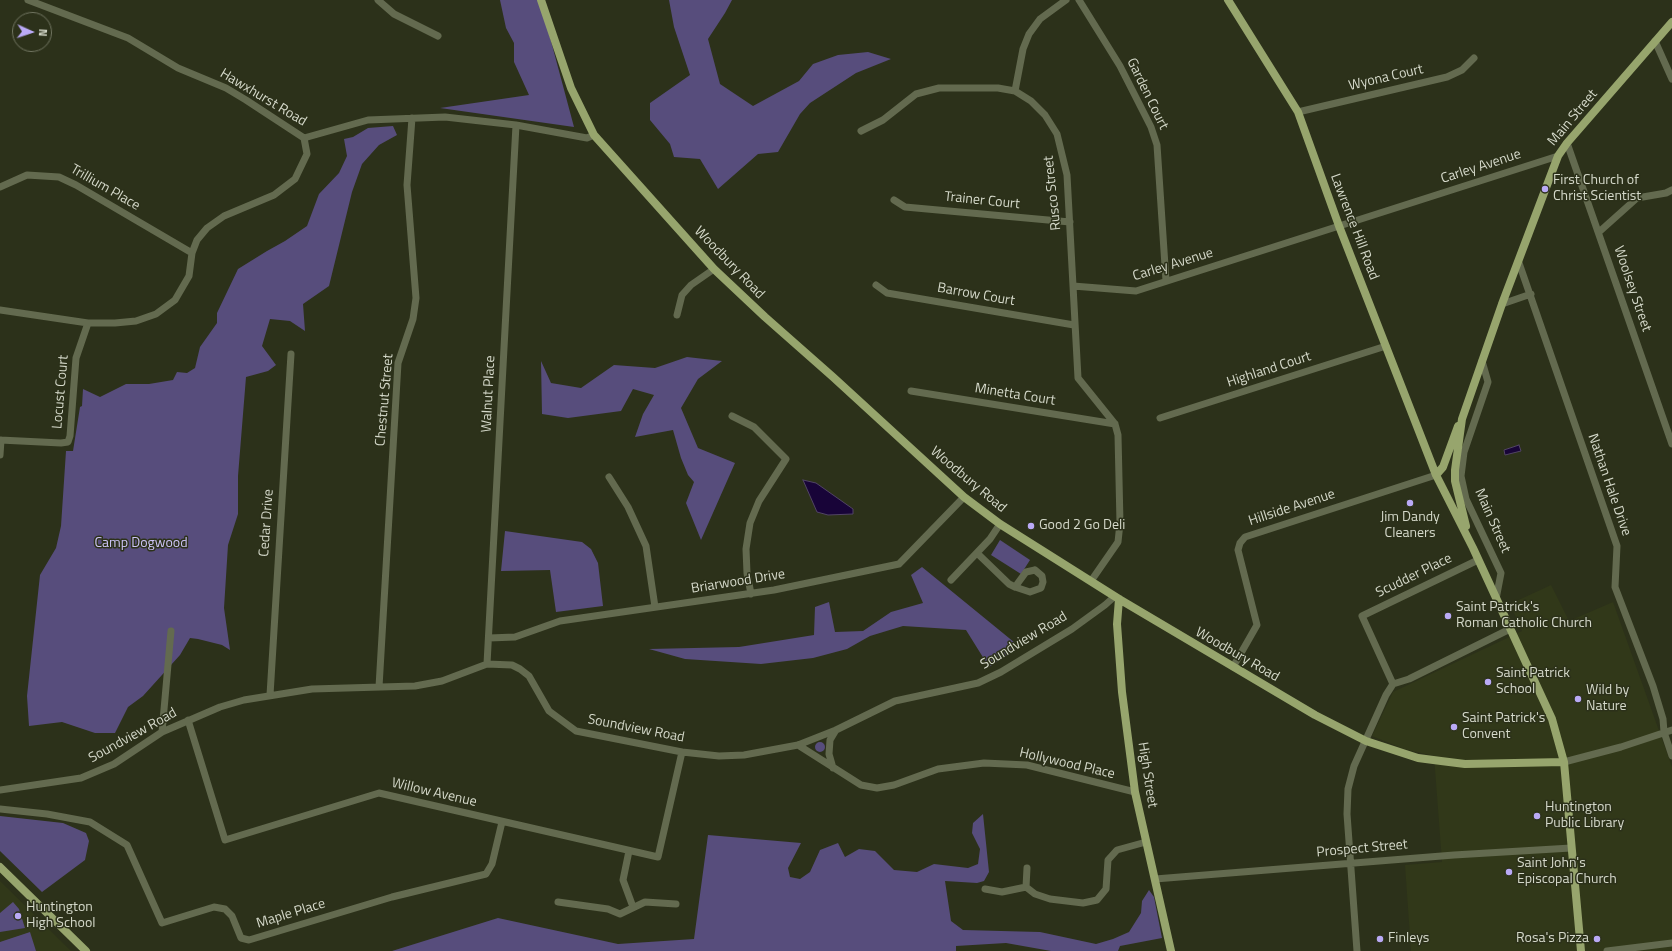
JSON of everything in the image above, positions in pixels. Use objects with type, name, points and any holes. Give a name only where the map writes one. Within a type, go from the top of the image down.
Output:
[{"type":"main road","name":"Woodbury Road","points":[[541,0],[571,88],[594,136],[714,269],[964,497],[1000,524],[1116,598],[1233,668],[1314,715],[1366,741],[1418,758],[1465,764],[1564,762]]},
{"type":"main road","name":"Lawrence Hill Road","points":[[1228,0],[1298,112],[1339,226],[1436,474]]},
{"type":"main road","name":"Main Street","points":[[1581,951],[1564,762],[1552,719],[1473,548],[1436,474],[1443,468],[1451,441],[1462,419],[1502,304],[1519,263],[1558,156],[1566,143],[1672,22]]},
{"type":"main road","name":"Main Street","points":[[1462,419],[1456,459],[1455,481],[1473,548]]},
{"type":"main road","name":"High Street","points":[[1116,598],[1122,692],[1135,792],[1171,951]]},
{"type":"main road","points":[[0,867],[86,951]]},
{"type":"street","name":"Hawxhurst Road","points":[[28,0],[128,38],[178,68],[226,88],[304,138],[368,120],[445,117],[516,125],[586,138],[594,136]]},
{"type":"street","points":[[378,0],[394,14],[438,36]]},
{"type":"street","points":[[1015,90],[1023,49],[1029,34],[1040,19],[1066,0]]},
{"type":"street","name":"Garden Court","points":[[1079,0],[1120,66],[1151,127],[1157,145],[1166,281]]},
{"type":"street","points":[[1655,41],[1672,79]]},
{"type":"street","name":"Wyona Court","points":[[1298,112],[1447,77],[1462,70],[1474,58]]},
{"type":"street","name":"Rusco Street","points":[[861,131],[883,120],[916,94],[939,88],[998,88],[1015,90],[1032,101],[1045,115],[1057,134],[1067,174],[1073,286]]},
{"type":"street","name":"Chestnut Street","points":[[379,687],[398,363],[413,319],[416,298],[407,185],[412,118]]},
{"type":"street","name":"Walnut Place","points":[[487,664],[516,125]]},
{"type":"street","points":[[0,310],[88,323],[115,324],[136,321],[156,314],[175,300],[189,276],[192,253],[197,240],[207,228],[224,216],[274,195],[295,179],[307,154],[304,138]]},
{"type":"street","name":"Woolsey Street","points":[[1566,143],[1599,232],[1672,444]]},
{"type":"street","name":"Carley Avenue","points":[[1073,286],[1136,291],[1558,156]]},
{"type":"street","name":"Trillium Place","points":[[0,187],[27,175],[59,177],[76,185],[192,253]]},
{"type":"street","points":[[1599,232],[1637,198],[1666,193],[1672,190]]},
{"type":"street","name":"Trainer Court","points":[[894,200],[905,206],[1070,222]]},
{"type":"street","name":"Nathan Hale Drive","points":[[1519,263],[1546,346],[1616,546],[1615,587],[1653,686],[1663,719],[1664,732],[1672,756]]},
{"type":"street","points":[[677,315],[682,295],[691,285],[714,269]]},
{"type":"street","name":"Barrow Court","points":[[876,285],[887,293],[1074,325]]},
{"type":"street","points":[[1073,286],[1078,378],[1115,424],[1118,435],[1120,523],[1118,542],[1090,581]]},
{"type":"street","points":[[1502,304],[1530,294]]},
{"type":"street","name":"Locust Court","points":[[1,440],[68,442],[70,436],[76,358],[88,323]]},
{"type":"street","name":"Highland Court","points":[[1160,418],[1386,346]]},
{"type":"street","name":"Cedar Drive","points":[[270,695],[291,354]]},
{"type":"street","name":"Main Street","points":[[1482,361],[1488,382],[1464,452],[1462,476],[1466,499],[1501,573],[1496,598]]},
{"type":"street","name":"Minetta Court","points":[[911,391],[1115,424]]},
{"type":"street","points":[[732,416],[754,427],[786,459],[759,501],[750,523],[746,548],[747,573],[751,594]]},
{"type":"street","points":[[0,455],[1,440]]},
{"type":"street","name":"Hillside Avenue","points":[[1233,668],[1257,625],[1238,550],[1240,543],[1245,537],[1436,474]]},
{"type":"street","points":[[609,477],[628,507],[646,546],[655,607]]},
{"type":"street","name":"Briarwood Drive","points":[[489,638],[515,636],[560,621],[751,594],[899,564],[964,497]]},
{"type":"street","points":[[951,580],[990,539],[1000,524]]},
{"type":"street","points":[[977,553],[1009,584],[1015,587]]},
{"type":"street","name":"Scudder Place","points":[[1393,684],[1362,616],[1478,560]]},
{"type":"street","name":"Soundview Road","points":[[0,790],[81,778],[114,764],[162,732],[220,706],[270,695],[312,689],[415,686],[442,681],[487,664],[512,665],[520,669],[529,676],[549,711],[576,731],[682,752],[719,756],[744,755],[798,745],[836,730],[895,701],[978,683],[1001,672],[1072,629],[1116,598]]},
{"type":"street","points":[[1357,951],[1347,814],[1348,789],[1354,766],[1386,695],[1393,684],[1410,678],[1510,629]]},
{"type":"street","points":[[162,732],[171,631]]},
{"type":"street","name":"Willow Avenue","points":[[188,720],[224,840],[379,794],[658,857],[682,752]]},
{"type":"street","points":[[833,769],[829,754],[830,740],[836,730]]},
{"type":"street","points":[[1564,762],[1626,745],[1672,730]]},
{"type":"street","name":"Hollywood Place","points":[[798,745],[810,751],[833,769],[861,785],[877,788],[894,785],[938,769],[984,763],[1022,764],[1135,792]]},
{"type":"street","name":"Maple Place","points":[[0,808],[47,814],[90,822],[127,845],[162,923],[214,907],[225,909],[232,916],[241,938],[249,940],[392,897],[486,874],[492,864],[502,822]]},
{"type":"street","points":[[984,890],[1002,892],[1026,887],[1035,894],[1050,899],[1083,903],[1097,900],[1106,889],[1108,860],[1117,850],[1146,842]]},
{"type":"street","name":"Prospect Street","points":[[1155,879],[1454,855],[1571,848]]},
{"type":"street","points":[[629,851],[623,880],[633,907]]},
{"type":"street","points":[[1026,887],[1027,868]]},
{"type":"street","points":[[558,902],[608,909],[620,914],[645,902],[676,904]]},
{"type":"street","points":[[1607,951],[1672,943]]},
{"type":"shaded area","points":[[1519,445],[1521,451],[1505,455],[1504,450]]},
{"type":"shaded area","points":[[803,480],[816,483],[853,509],[853,514],[828,515],[817,512]]},
{"type":"shaded area","points":[[1551,585],[1569,621],[1613,602],[1672,767],[1672,951],[1411,951],[1405,865],[1442,862],[1434,756],[1404,749],[1372,736],[1393,692],[1522,631],[1510,604]]},
{"type":"shaded area","name":"Huntington High School","points":[[0,881],[71,951],[0,951]]},
{"type":"green space","points":[[500,0],[540,0],[574,127],[440,108],[529,95],[514,62],[514,43],[506,28]]},
{"type":"green space","points":[[669,0],[732,0],[708,39],[720,84],[753,106],[799,81],[813,64],[838,55],[868,52],[891,59],[856,73],[810,103],[800,114],[778,152],[758,154],[718,189],[700,159],[674,157],[670,144],[650,120],[650,103],[690,75],[674,27]]},
{"type":"green space","name":"Camp Dogwood","points":[[393,126],[397,135],[379,145],[362,164],[352,192],[329,286],[303,304],[305,331],[290,321],[270,319],[262,346],[276,365],[268,371],[246,377],[238,476],[238,514],[228,545],[224,608],[230,650],[222,645],[190,638],[180,655],[143,696],[128,707],[115,733],[95,733],[62,722],[29,726],[27,696],[40,575],[56,548],[61,526],[66,451],[73,451],[80,407],[82,406],[83,389],[100,397],[126,384],[149,384],[173,380],[177,372],[187,373],[195,368],[200,347],[217,323],[217,313],[238,269],[307,226],[319,194],[339,173],[347,156],[344,139],[353,137],[368,128]]},
{"type":"green space","points":[[687,357],[722,361],[698,379],[681,408],[698,448],[735,463],[701,540],[686,503],[694,482],[688,475],[681,458],[673,430],[635,437],[643,414],[654,395],[633,389],[621,411],[568,418],[542,414],[541,361],[551,383],[581,388],[614,365],[655,368]]},
{"type":"green space","points":[[505,531],[582,542],[591,549],[598,563],[603,606],[556,612],[550,570],[501,571]]},
{"type":"green space","points":[[1000,540],[1030,560],[1021,574],[991,555]]},
{"type":"green space","points":[[922,567],[1020,647],[989,667],[966,630],[903,626],[870,636],[847,649],[813,658],[761,664],[685,659],[649,649],[739,647],[814,635],[815,607],[829,602],[835,632],[863,631],[891,612],[923,603],[911,575]]},
{"type":"green space","points":[[818,742],[822,742],[824,743],[824,751],[818,752],[815,749],[815,745]]},
{"type":"green space","points":[[983,814],[989,872],[984,881],[977,883],[945,881],[951,921],[963,930],[1040,932],[1096,944],[1129,932],[1141,913],[1142,901],[1149,890],[1154,897],[1162,938],[1120,946],[1118,951],[1051,951],[1006,943],[956,946],[956,951],[392,951],[498,918],[618,944],[694,939],[708,835],[801,843],[788,868],[790,877],[800,879],[810,872],[820,850],[838,843],[845,857],[859,849],[875,851],[894,870],[917,872],[934,864],[968,868],[978,864],[980,849],[972,833],[973,823]]},
{"type":"green space","points":[[0,816],[63,823],[86,833],[89,841],[85,860],[42,892],[0,851]]},
{"type":"green space","points":[[13,902],[19,909],[25,928],[0,932],[0,913]]},
{"type":"green space","points":[[30,932],[36,951],[0,951],[0,942]]},
{"type":"place","name":"First Church of Christ Scientist","points":[[1545,189]]},
{"type":"place","name":"Jim Dandy Cleaners","points":[[1410,503]]},
{"type":"place","name":"Good 2 Go Deli","points":[[1031,526]]},
{"type":"place","name":"Saint Patrick's Roman Catholic Church","points":[[1448,616]]},
{"type":"place","name":"Saint Patrick School","points":[[1488,682]]},
{"type":"place","name":"Wild by Nature","points":[[1578,699]]},
{"type":"place","name":"Saint Patrick's Convent","points":[[1454,727]]},
{"type":"place","name":"Huntington Public Library","points":[[1537,816]]},
{"type":"place","name":"Saint John's Episcopal Church","points":[[1509,872]]},
{"type":"place","name":"Huntington High School","points":[[18,916]]},
{"type":"place","name":"Finleys","points":[[1380,939]]},
{"type":"place","name":"Rosa's Pizza","points":[[1597,939]]}]
